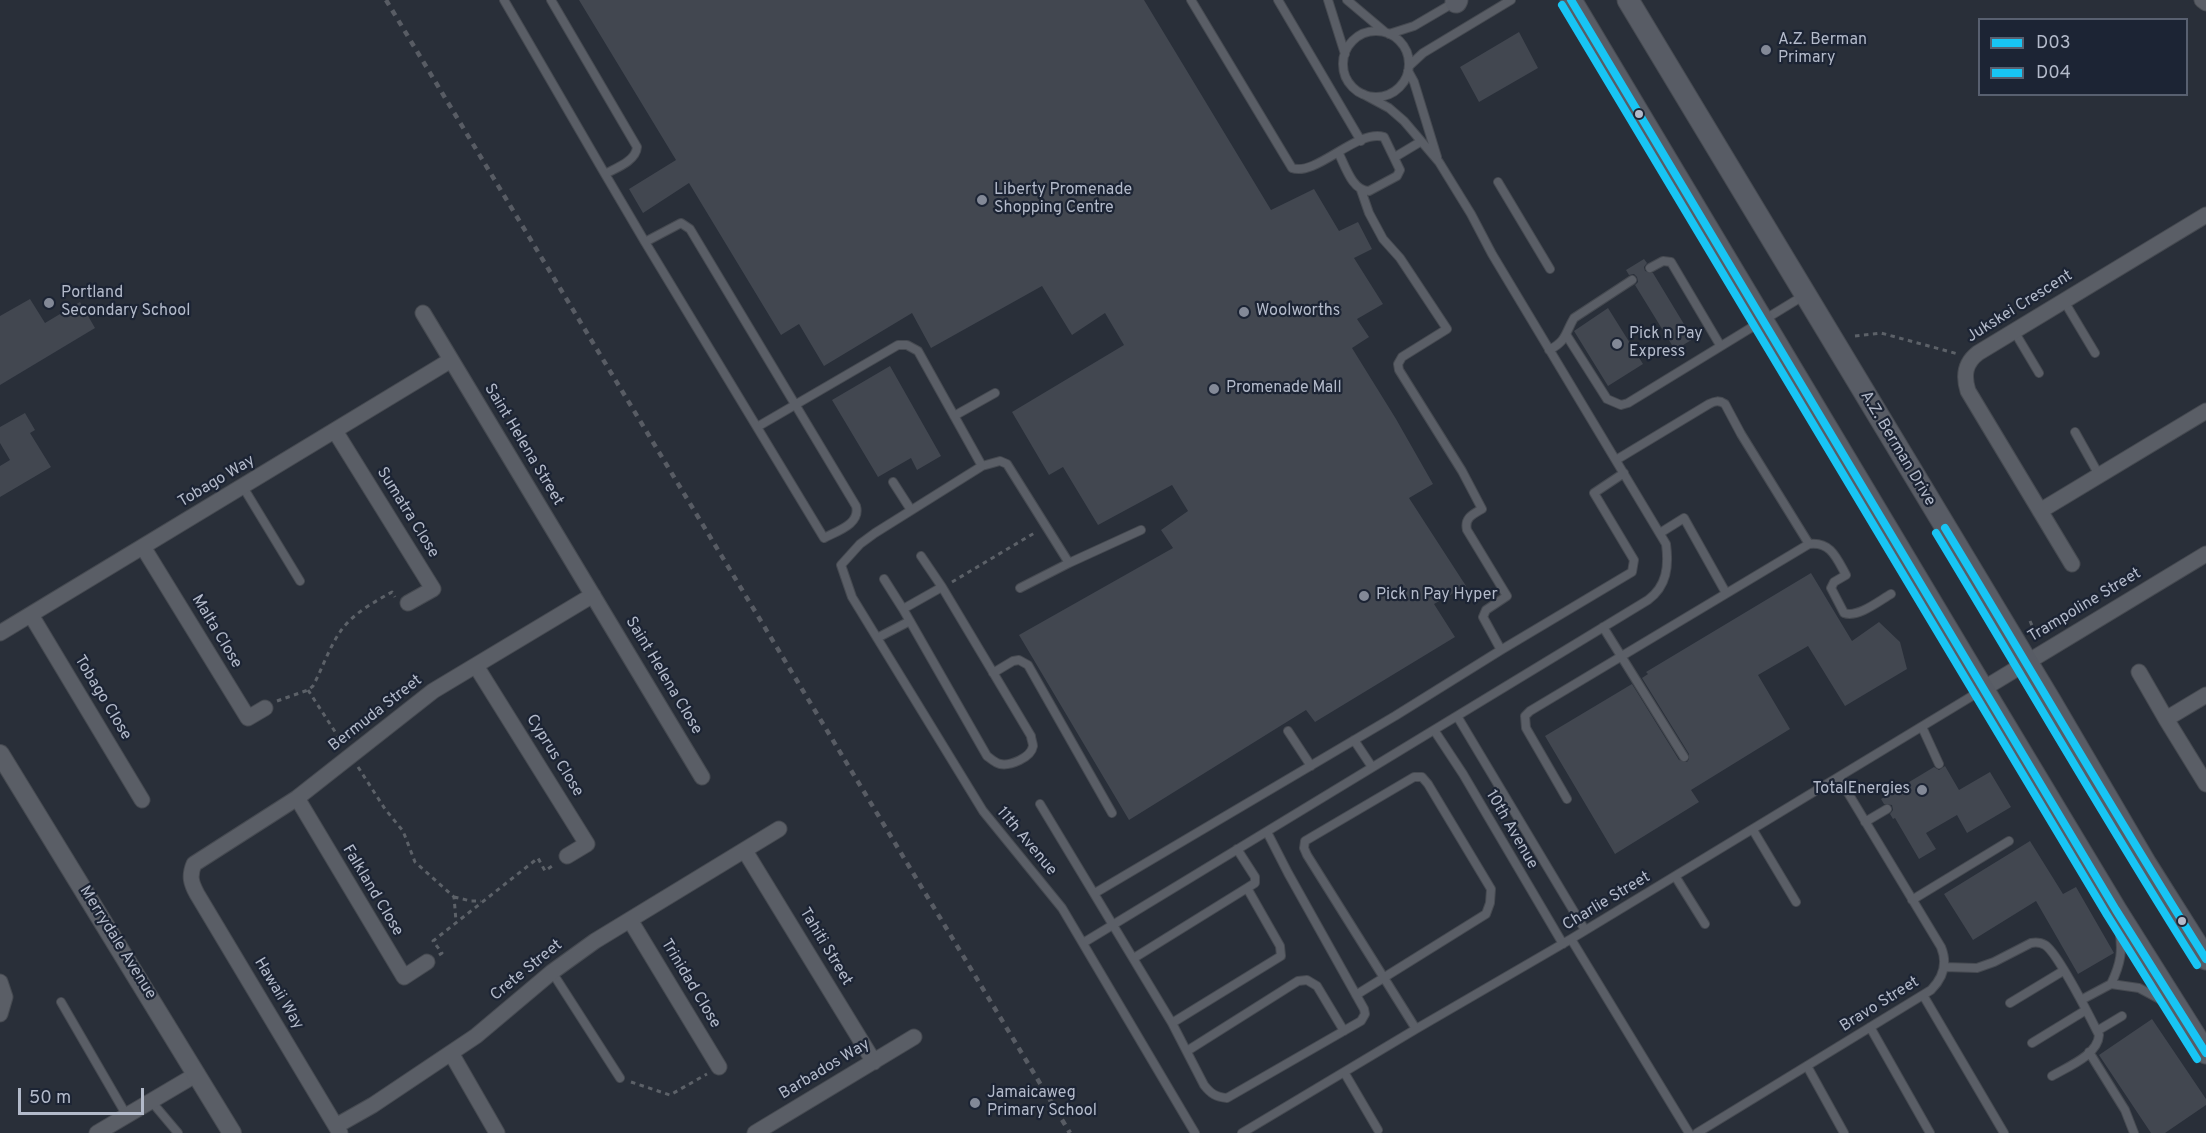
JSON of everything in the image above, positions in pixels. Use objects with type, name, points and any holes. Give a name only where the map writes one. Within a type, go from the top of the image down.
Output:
[{"type":"main road","points":[[1571,0],[2116,910],[2206,1053]]},
{"type":"main road","name":"A.Z. Berman Drive","points":[[1628,0],[2027,662],[2146,864],[2206,959]]},
{"type":"street","points":[[2202,0],[2206,3]]},
{"type":"street","name":"Jukskei Crescent","points":[[2072,564],[1968,391],[1965,371],[1971,358],[2206,215]]},
{"type":"street","name":"Saint Helena Street","points":[[423,313],[593,595]]},
{"type":"street","name":"Tobago Way","points":[[0,633],[451,360]]},
{"type":"street","points":[[2040,511],[2206,411]]},
{"type":"street","name":"Sumatra Close","points":[[335,431],[433,589],[403,602]]},
{"type":"street","name":"Malta Close","points":[[143,547],[248,718],[265,708]]},
{"type":"street","name":"Trampoline Street","points":[[1983,689],[2206,554]]},
{"type":"street","name":"Bermuda Street","points":[[190,873],[194,864],[205,855],[297,798],[424,698],[593,595]]},
{"type":"street","name":"Saint Helena Close","points":[[593,595],[702,777]]},
{"type":"street","name":"Tobago Close","points":[[31,615],[142,800]]},
{"type":"street","name":"Cyprus Close","points":[[476,666],[587,844],[567,856]]},
{"type":"street","points":[[2139,672],[2206,784]]},
{"type":"street","points":[[2166,719],[2206,695]]},
{"type":"street","name":"Merrydale Avenue","points":[[0,754],[232,1133]]},
{"type":"street","name":"Falkland Close","points":[[297,798],[404,977],[427,962]]},
{"type":"street","name":"Crete Street","points":[[338,1130],[476,1036],[552,972],[595,941],[779,829]]},
{"type":"street","name":"Tahiti Street","points":[[745,850],[874,1062]]},
{"type":"street","name":"Hawaii Way","points":[[190,873],[191,882],[197,894],[338,1130]]},
{"type":"street","name":"Trinidad Close","points":[[630,920],[719,1067]]},
{"type":"street","points":[[0,982],[5,997],[0,1014]]},
{"type":"street","name":"Barbados Way","points":[[755,1133],[914,1038]]},
{"type":"street","points":[[451,1053],[497,1133]]},
{"type":"street","points":[[97,1133],[197,1074]]},
{"type":"lane","points":[[504,0],[645,242],[824,538],[854,521],[857,516],[856,506],[690,229],[681,223],[676,224],[645,242]]},
{"type":"lane","points":[[551,0],[637,147],[637,153],[632,158],[605,174]]},
{"type":"lane","points":[[1191,0],[1290,166],[1296,170],[1305,169],[1338,152],[1360,141],[1382,136],[1400,167],[1399,173],[1369,191],[1361,190],[1356,186],[1338,152]]},
{"type":"lane","points":[[1278,0],[1360,141]]},
{"type":"lane","points":[[1083,943],[1648,600],[1658,593],[1663,585],[1668,554],[1660,533],[1438,162],[1404,121],[1389,108],[1363,94],[1348,81],[1344,73],[1345,54],[1328,0]]},
{"type":"lane","points":[[1347,0],[1387,33],[1398,39],[1404,47],[1408,68],[1438,162]]},
{"type":"lane","points":[[1363,94],[1385,95],[1396,90],[1404,81],[1408,68],[1423,53],[1511,0]]},
{"type":"lane","points":[[1345,54],[1356,38],[1365,33],[1387,33],[1414,26],[1457,1]]},
{"type":"lane","points":[[1395,157],[1420,142]]},
{"type":"lane","points":[[1498,182],[1550,270]]},
{"type":"lane","points":[[1361,190],[1369,213],[1383,239],[1400,258],[1447,329],[1402,357],[1398,364],[1399,370],[1462,471],[1482,509],[1470,516],[1466,524],[1467,530],[1507,596],[1486,610],[1483,617],[1501,650]]},
{"type":"lane","points":[[1650,268],[1663,261],[1671,262],[1720,345]]},
{"type":"lane","points":[[1549,350],[1567,336],[1574,318],[1632,280]]},
{"type":"lane","points":[[1567,336],[1606,399],[1621,405],[1628,403],[1805,295]]},
{"type":"lane","points":[[2064,301],[2095,353]]},
{"type":"lane","points":[[2014,331],[2039,373]]},
{"type":"lane","points":[[757,428],[898,345],[907,345],[918,351],[982,466]]},
{"type":"lane","points":[[954,416],[995,393]]},
{"type":"lane","points":[[1616,460],[1709,404],[1716,401],[1721,402],[1725,404],[1809,544]]},
{"type":"lane","points":[[2074,432],[2099,475]]},
{"type":"lane","points":[[893,482],[911,510],[982,466],[1000,461],[1007,464],[1069,563]]},
{"type":"lane","points":[[1095,894],[1632,572],[1634,560],[1594,493],[1624,473]]},
{"type":"lane","points":[[243,487],[300,580]]},
{"type":"lane","name":"11th Avenue","points":[[911,510],[860,544],[841,565],[852,597],[983,811],[1062,908],[1195,1133]]},
{"type":"lane","points":[[1660,533],[1684,518],[1726,593]]},
{"type":"lane","points":[[1020,588],[1141,530]]},
{"type":"lane","points":[[1567,799],[1526,728],[1525,716],[1530,711],[1809,544],[1818,543],[1831,549],[1846,575],[1834,582],[1831,588],[1844,613],[1856,614],[1892,594]]},
{"type":"lane","points":[[884,579],[987,756],[997,764],[1018,761],[1030,752],[1033,746],[1031,736],[921,556]]},
{"type":"lane","points":[[903,609],[942,587]]},
{"type":"lane","points":[[878,638],[910,621]]},
{"type":"lane","points":[[1603,627],[1684,757]]},
{"type":"lane","points":[[993,673],[1013,661],[1019,660],[1028,665],[1112,813]]},
{"type":"lane","name":"Charlie Street","points":[[1242,1133],[1563,944],[1983,689]]},
{"type":"lane","name":"10th Avenue","points":[[1457,716],[1585,930]]},
{"type":"lane","points":[[1922,727],[1939,764]]},
{"type":"lane","name":"10th Avenue","points":[[1434,730],[1463,774],[1563,944]]},
{"type":"lane","points":[[1288,731],[1311,765]]},
{"type":"lane","points":[[1354,740],[1372,767]]},
{"type":"lane","points":[[1356,995],[1385,979],[1486,914],[1492,896],[1491,889],[1422,777],[1417,776],[1354,813],[1333,822],[1310,837],[1304,844],[1307,855],[1385,979],[1416,1029]]},
{"type":"lane","points":[[1839,778],[1941,947],[1944,967],[1977,968],[2031,943],[2037,942],[2048,947],[2081,1000],[2099,1035],[2098,1042],[2089,1052],[2052,1076]]},
{"type":"lane","points":[[1040,804],[1134,958],[1210,1094],[1227,1098],[1361,1021],[1364,1017],[1364,1009],[1267,831]]},
{"type":"lane","points":[[1865,822],[1887,809]]},
{"type":"lane","points":[[1753,830],[1796,902]]},
{"type":"lane","points":[[1912,900],[2009,841]]},
{"type":"lane","points":[[1134,958],[1255,883],[1256,877],[1237,849]]},
{"type":"lane","points":[[1676,876],[1705,924]]},
{"type":"lane","points":[[1172,1023],[1281,956],[1280,945],[1247,888]]},
{"type":"lane","points":[[2111,984],[2121,963],[2122,951],[2116,910]]},
{"type":"lane","points":[[1571,939],[1689,1133]]},
{"type":"lane","name":"Bravo Street","points":[[1697,1133],[1923,995],[1937,984],[1944,967]]},
{"type":"lane","points":[[2010,1004],[2063,971]]},
{"type":"lane","points":[[552,972],[620,1078]]},
{"type":"lane","points":[[1186,1052],[1298,981],[1307,980],[1317,986],[1344,1031]]},
{"type":"lane","points":[[2081,1000],[2111,984],[2139,988],[2176,1007]]},
{"type":"lane","points":[[1923,995],[2004,1133]]},
{"type":"lane","points":[[61,1002],[127,1116]]},
{"type":"lane","points":[[2032,1043],[2086,1010]]},
{"type":"lane","points":[[2097,1031],[2122,1016]]},
{"type":"lane","points":[[1870,1027],[1930,1133]]},
{"type":"lane","points":[[2089,1052],[2125,1110],[2134,1133]]},
{"type":"lane","points":[[1807,1066],[1844,1133]]},
{"type":"lane","points":[[1344,1072],[1378,1130]]},
{"type":"lane","points":[[151,1101],[178,1133]]},
{"type":"path","points":[[1855,336],[1881,333],[1971,358]]},
{"type":"path","points":[[942,587],[1047,526]]},
{"type":"path","points":[[280,700],[313,686],[340,631],[347,624],[376,601],[392,592],[403,602]]},
{"type":"path","points":[[308,690],[345,747]]},
{"type":"path","points":[[357,765],[385,809],[403,831],[415,862],[454,897],[483,901]]},
{"type":"path","points":[[442,953],[433,941],[483,901],[538,858],[545,871]]},
{"type":"path","points":[[454,897],[456,923]]},
{"type":"path","points":[[620,1078],[670,1095],[719,1067]]},
{"type":"building","name":"Promenade Mall","points":[[579,0],[1144,0],[1271,210],[1314,189],[1339,231],[1358,222],[1372,249],[1354,258],[1383,304],[1357,319],[1369,337],[1352,348],[1433,484],[1409,498],[1466,586],[1434,604],[1455,637],[1315,722],[1306,710],[1129,820],[1019,635],[1173,548],[1161,530],[1188,511],[1172,485],[1098,525],[1063,467],[1049,475],[1012,412],[1124,345],[1105,313],[1072,335],[1042,286],[931,348],[912,313],[824,366],[799,324],[781,335],[689,183],[643,213],[629,189],[676,160]]},
{"type":"building","points":[[1519,32],[1538,68],[1479,102],[1460,67]]},
{"type":"building","points":[[1644,259],[1647,263],[1644,267],[1645,271],[1653,273],[1693,339],[1675,350],[1635,285],[1638,282],[1637,277],[1634,274],[1629,275],[1626,270]]},
{"type":"building","points":[[30,299],[45,323],[80,302],[95,328],[0,385],[0,316]]},
{"type":"building","points":[[1608,308],[1643,364],[1608,386],[1574,331]]},
{"type":"building","points":[[890,366],[941,456],[917,470],[911,458],[878,477],[832,400]]},
{"type":"building","points":[[25,413],[35,430],[30,433],[51,467],[0,497],[0,466],[10,460],[0,443],[0,427]]},
{"type":"building","points":[[1811,573],[1852,641],[1879,622],[1900,642],[1907,669],[1845,706],[1808,646],[1758,675],[1790,729],[1691,790],[1699,802],[1615,854],[1545,736],[1632,684],[1679,760],[1687,762],[1689,754],[1642,678],[1648,674],[1646,672]]},
{"type":"building","points":[[1945,766],[1959,790],[1990,772],[2011,807],[1967,833],[1957,815],[1926,833],[1936,849],[1919,859],[1895,818],[1893,819],[1890,814],[1893,810],[1892,805],[1884,804],[1881,799],[1934,767],[1939,770]]},
{"type":"building","points":[[2030,841],[2063,894],[2076,887],[2114,953],[2078,974],[2036,901],[1973,940],[1944,894]]},
{"type":"building","points":[[2152,1019],[2206,1099],[2206,1105],[2165,1133],[2151,1133],[2099,1055]]},
{"type":"railway","points":[[386,0],[1070,1133]]},
{"type":"transit line","name":"D03","points":[[1571,0],[2116,910],[2206,1053]]},
{"type":"transit line","name":"D04","points":[[1562,5],[2107,915],[2197,1059]]},
{"type":"transit line","name":"D03","points":[[1945,528],[2206,959]]},
{"type":"transit line","name":"D04","points":[[1936,533],[2197,965]]},
{"type":"place","name":"A.Z. Berman Primary","points":[[1766,50]]},
{"type":"place","name":"Liberty Promenade Shopping Centre","points":[[982,200]]},
{"type":"place","name":"Portland Secondary School","points":[[49,303]]},
{"type":"place","name":"Woolworths","points":[[1244,312]]},
{"type":"place","name":"Pick n Pay Express","points":[[1617,344]]},
{"type":"place","name":"Promenade Mall","points":[[1214,389]]},
{"type":"place","name":"Pick n Pay Hyper","points":[[1364,596]]},
{"type":"place","name":"TotalEnergies","points":[[1922,790]]},
{"type":"place","name":"Jamaicaweg Primary School","points":[[975,1103]]}]
